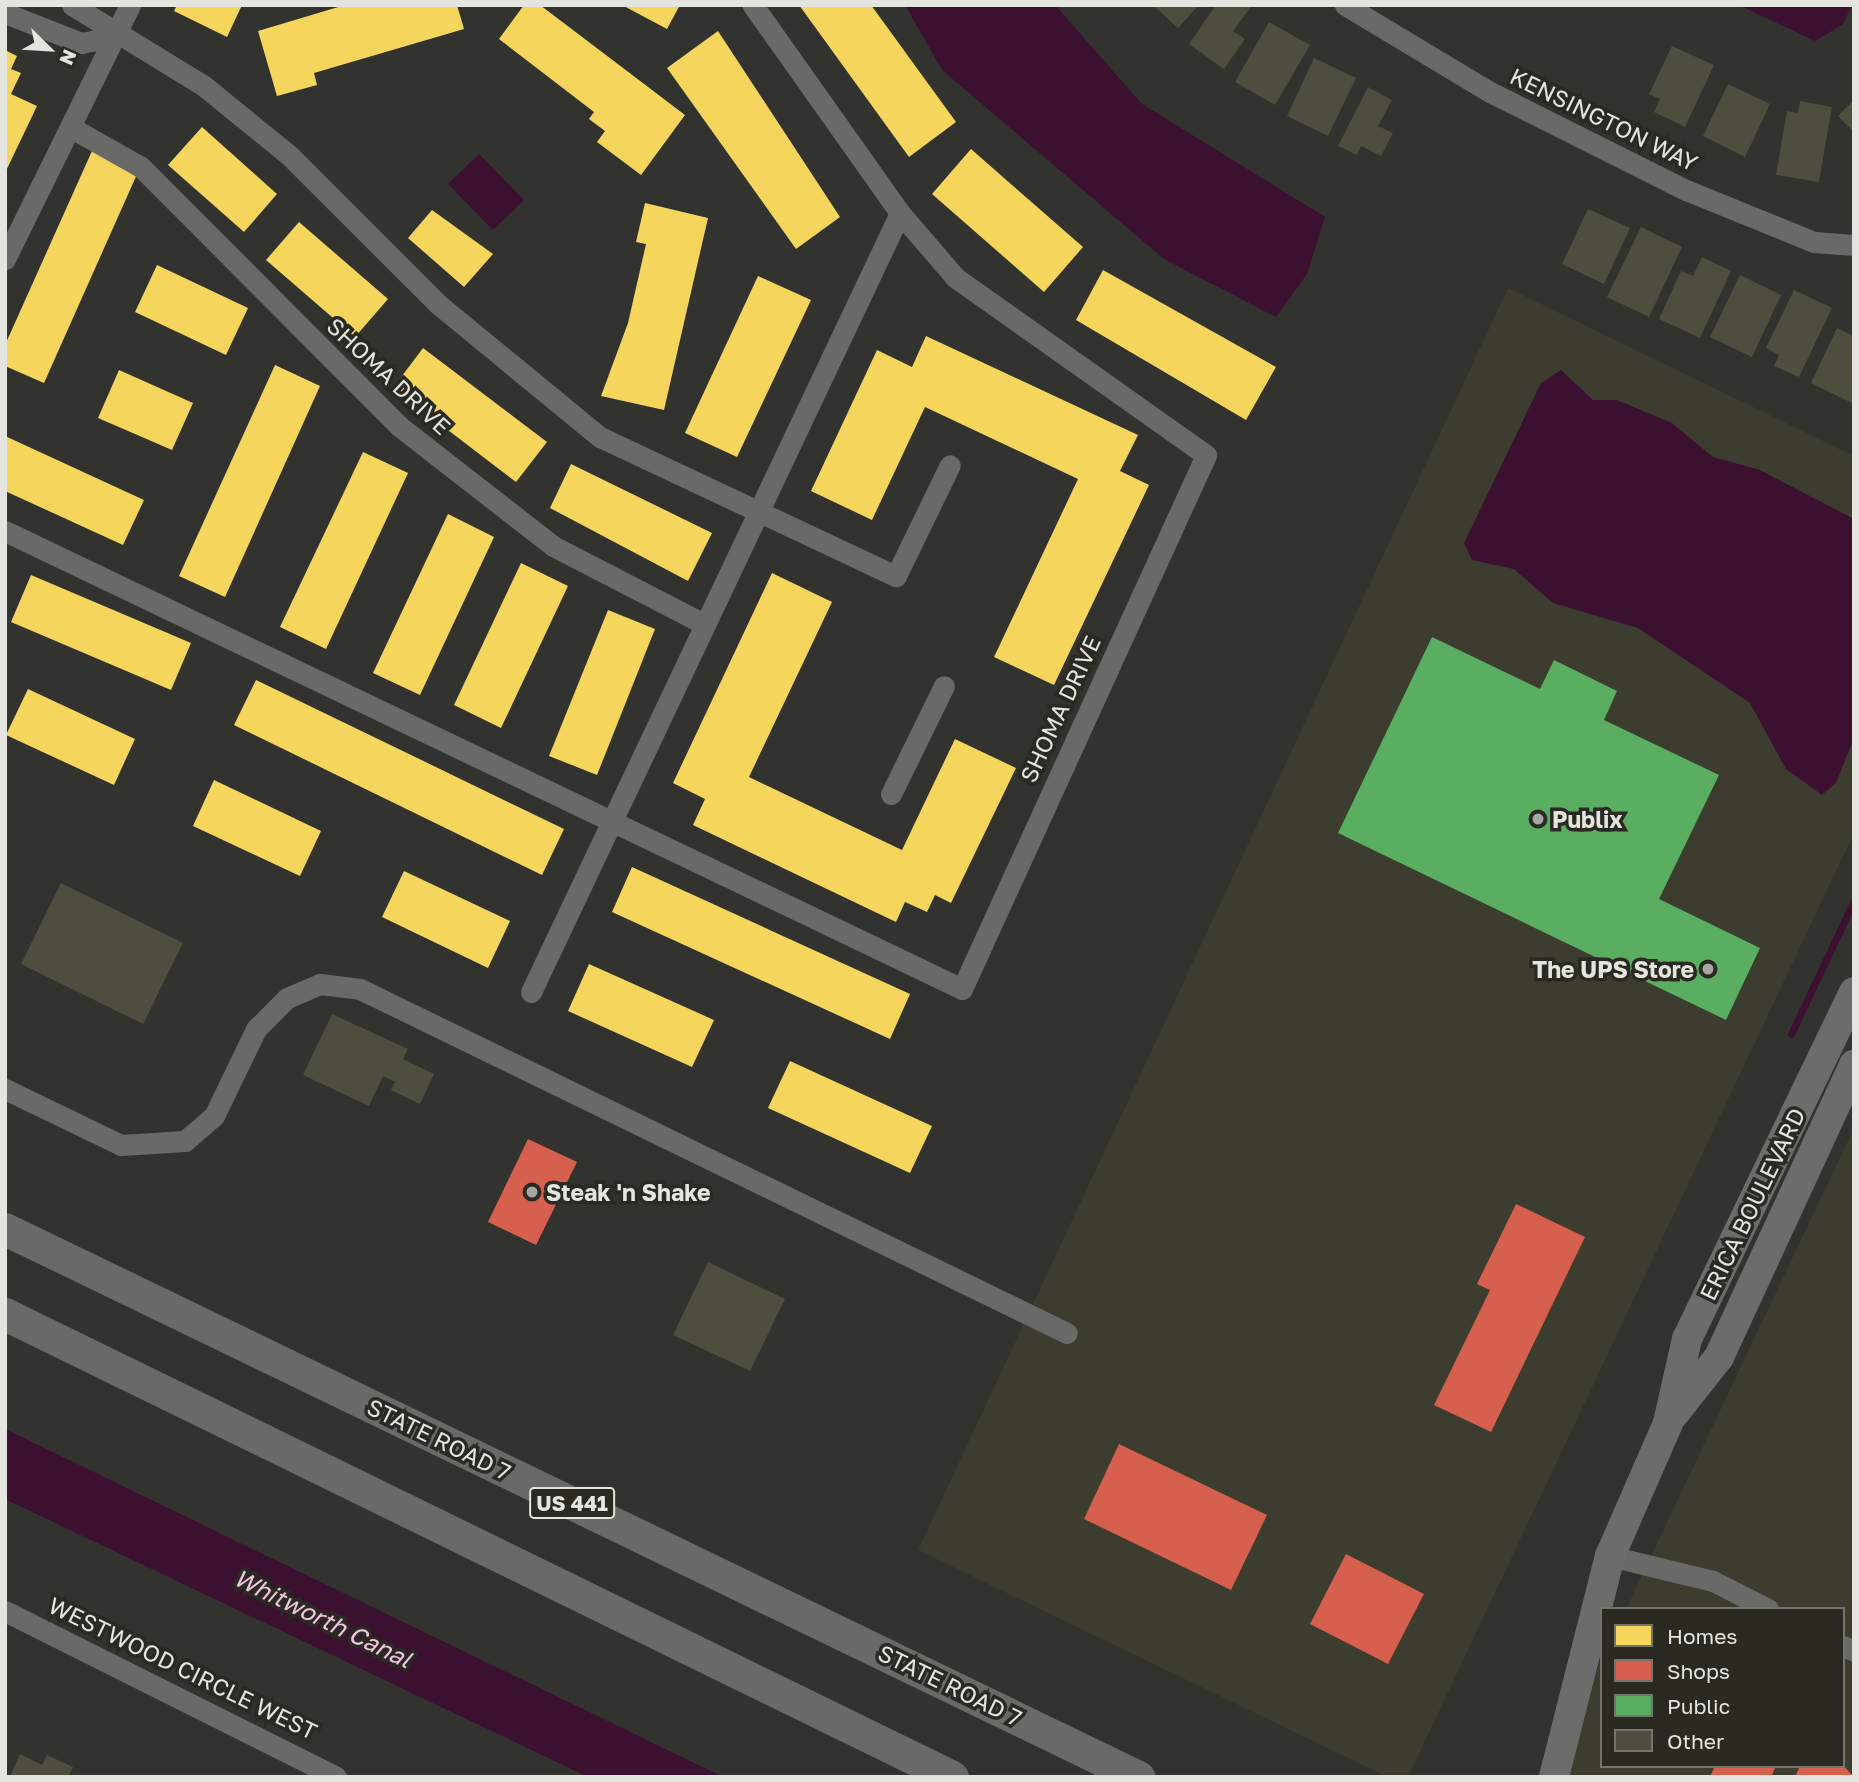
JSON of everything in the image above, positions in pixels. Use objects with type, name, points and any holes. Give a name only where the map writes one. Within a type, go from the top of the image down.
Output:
[{"type":"main road","name":"STATE ROAD 7","points":[[5,1229],[1138,1777]]},
{"type":"main road","points":[[5,1314],[952,1777]]},
{"type":"street","points":[[72,5],[103,21],[116,36],[204,86],[289,155],[438,304],[536,390],[600,437],[896,576],[950,465]]},
{"type":"street","points":[[5,259],[130,5]]},
{"type":"street","name":"SHOMA DRIVE","points":[[5,531],[609,823],[962,989],[1206,455],[955,277],[900,213],[753,5]]},
{"type":"street","name":"KENSINGTON WAY","points":[[1345,5],[1490,92],[1686,190],[1787,233],[1854,245]]},
{"type":"street","points":[[5,13],[81,43],[116,36]]},
{"type":"street","name":"SHOMA DRIVE","points":[[70,127],[141,167],[410,435],[553,546],[704,624]]},
{"type":"street","points":[[531,992],[900,213]]},
{"type":"street","points":[[891,794],[944,686]]},
{"type":"street","points":[[5,1088],[121,1145],[185,1141],[214,1116],[256,1029],[288,998],[320,984],[360,989],[1067,1333]]},
{"type":"street","name":"ERICA BOULEVARD","points":[[1554,1777],[1610,1556],[1668,1423],[1687,1339],[1854,992]]},
{"type":"street","name":"ERICA BOULEVARD","points":[[1668,1423],[1719,1357],[1854,1065]]},
{"type":"street","points":[[1610,1556],[1713,1581],[1764,1607]]},
{"type":"street","name":"WESTWOOD CIRCLE WEST","points":[[5,1611],[336,1777]]},
{"type":"shaded area","points":[[1508,288],[1854,456],[1854,833],[1408,1777],[1387,1777],[918,1550]]},
{"type":"shaded area","points":[[1854,1128],[1854,1777],[1546,1777],[1600,1663],[1600,1768],[1845,1768],[1845,1607],[1627,1607]]},
{"type":"water","points":[[905,5],[1055,5],[1142,104],[1325,217],[1307,274],[1276,317],[1164,259],[942,70]]},
{"type":"water","points":[[1739,5],[1852,5],[1843,24],[1815,41]]},
{"type":"water","points":[[479,154],[524,200],[493,230],[448,184]]},
{"type":"water","points":[[1561,370],[1593,400],[1617,400],[1672,423],[1713,457],[1760,470],[1854,519],[1854,738],[1836,783],[1822,795],[1786,769],[1750,703],[1638,628],[1553,603],[1514,569],[1472,560],[1464,543],[1541,383]]},
{"type":"water","name":"Whitworth Canal","points":[[5,1429],[723,1777],[588,1777],[5,1499]]},
{"type":"building: Homes","points":[[177,5],[242,5],[227,37],[174,11]]},
{"type":"building: Homes","points":[[345,5],[457,5],[464,29],[314,73],[317,85],[277,96],[258,31]]},
{"type":"building: Homes","points":[[524,5],[540,5],[685,115],[641,175],[597,142],[605,131],[589,119],[594,112],[499,39]]},
{"type":"building: Homes","points":[[622,5],[680,5],[667,29]]},
{"type":"building: Homes","points":[[799,5],[871,5],[956,122],[909,157]]},
{"type":"building: Homes","points":[[718,31],[840,217],[796,249],[667,68]]},
{"type":"building: Homes","points":[[5,50],[17,56],[11,69],[21,73],[11,94],[37,106],[5,173]]},
{"type":"building: Homes","points":[[202,127],[277,194],[244,232],[168,165]]},
{"type":"building: Homes","points":[[971,149],[1083,247],[1044,292],[932,194]]},
{"type":"building: Homes","points":[[92,151],[138,172],[44,383],[5,366],[5,345]]},
{"type":"building: Homes","points":[[645,203],[708,218],[664,410],[601,396],[628,323],[646,244],[636,242]]},
{"type":"building: Homes","points":[[432,210],[493,254],[464,287],[408,238]]},
{"type":"building: Homes","points":[[299,222],[388,299],[355,337],[266,260]]},
{"type":"building: Homes","points":[[157,265],[248,308],[226,355],[135,312]]},
{"type":"building: Homes","points":[[1103,270],[1276,367],[1246,420],[1076,320]]},
{"type":"building: Homes","points":[[758,276],[811,300],[737,457],[685,433]]},
{"type":"building: Homes","points":[[926,336],[1138,435],[1120,471],[1149,485],[1054,685],[994,657],[1078,479],[925,407],[872,520],[811,491],[877,350],[912,367]]},
{"type":"building: Homes","points":[[423,348],[547,442],[516,482],[393,388]]},
{"type":"building: Homes","points":[[275,365],[320,386],[225,597],[179,576]]},
{"type":"building: Homes","points":[[119,370],[193,403],[172,450],[98,418]]},
{"type":"building: Homes","points":[[5,436],[144,500],[123,545],[5,491]]},
{"type":"building: Homes","points":[[363,452],[408,473],[326,649],[280,627]]},
{"type":"building: Homes","points":[[571,464],[712,533],[688,581],[550,508]]},
{"type":"building: Homes","points":[[448,514],[494,537],[420,695],[373,673]]},
{"type":"building: Homes","points":[[521,563],[568,586],[501,728],[454,705]]},
{"type":"building: Homes","points":[[772,573],[832,602],[749,777],[902,850],[955,739],[1016,768],[951,903],[935,895],[927,912],[905,902],[896,922],[693,825],[705,799],[673,783]]},
{"type":"building: Homes","points":[[31,575],[191,643],[171,690],[11,622]]},
{"type":"building: Homes","points":[[608,610],[655,629],[597,775],[549,756]]},
{"type":"building: Homes","points":[[256,680],[564,829],[542,875],[234,725]]},
{"type":"building: Homes","points":[[28,689],[135,739],[114,785],[6,735]]},
{"type":"building: Homes","points":[[214,780],[321,831],[300,876],[193,826]]},
{"type":"building: Homes","points":[[632,867],[910,994],[890,1039],[612,912]]},
{"type":"building: Homes","points":[[404,871],[510,921],[488,968],[382,917]]},
{"type":"building: Homes","points":[[589,964],[714,1020],[692,1067],[568,1011]]},
{"type":"building: Homes","points":[[790,1061],[932,1126],[910,1173],[768,1108]]},
{"type":"building: Shops","name":"Steak 'n Shake","points":[[528,1139],[577,1162],[536,1245],[488,1222]]},
{"type":"building: Shops","points":[[1516,1204],[1585,1237],[1491,1432],[1434,1405],[1490,1290],[1477,1284]]},
{"type":"building: Shops","points":[[1119,1444],[1267,1515],[1231,1590],[1084,1519]]},
{"type":"building: Shops","points":[[1346,1554],[1424,1594],[1388,1664],[1310,1624]]},
{"type":"building: Shops","points":[[1845,1767],[1854,1777],[1795,1777],[1799,1768]]},
{"type":"building: Shops","points":[[1714,1768],[1775,1768],[1771,1777],[1710,1777]]},
{"type":"building: Public","points":[[1432,637],[1540,689],[1554,660],[1617,691],[1604,720],[1719,775],[1659,899],[1760,948],[1726,1020],[1338,833]]},
{"type":"building: Other","points":[[1153,5],[1199,5],[1178,28]]},
{"type":"building: Other","points":[[1216,5],[1251,7],[1233,31],[1245,39],[1224,69],[1189,44]]},
{"type":"building: Other","points":[[1269,22],[1310,45],[1275,105],[1235,82]]},
{"type":"building: Other","points":[[1672,46],[1714,65],[1685,127],[1654,112],[1660,99],[1649,94]]},
{"type":"building: Other","points":[[1314,58],[1356,78],[1328,136],[1287,116]]},
{"type":"building: Other","points":[[1728,84],[1770,104],[1745,157],[1703,136]]},
{"type":"building: Other","points":[[1368,87],[1392,100],[1378,126],[1393,133],[1381,156],[1361,146],[1357,155],[1338,146]]},
{"type":"building: Other","points":[[1854,100],[1854,132],[1838,116]]},
{"type":"building: Other","points":[[1800,101],[1832,107],[1819,182],[1776,175],[1787,111],[1798,113]]},
{"type":"building: Other","points":[[1588,209],[1630,228],[1604,284],[1562,264]]},
{"type":"building: Other","points":[[1641,227],[1682,247],[1649,317],[1607,297]]},
{"type":"building: Other","points":[[1702,257],[1731,271],[1700,338],[1659,319],[1681,271],[1693,276]]},
{"type":"building: Other","points":[[1740,275],[1781,295],[1752,357],[1710,337]]},
{"type":"building: Other","points":[[1794,290],[1832,308],[1799,377],[1774,366],[1779,355],[1766,348]]},
{"type":"building: Other","points":[[1837,328],[1854,336],[1852,403],[1811,383]]},
{"type":"building: Other","points":[[61,883],[183,943],[143,1024],[21,964]]},
{"type":"building: Other","points":[[332,1014],[408,1049],[403,1059],[434,1074],[420,1104],[391,1090],[395,1082],[383,1076],[369,1106],[303,1075]]},
{"type":"building: Other","points":[[708,1262],[785,1299],[750,1371],[673,1335]]},
{"type":"building: Other","points":[[20,1754],[42,1765],[47,1755],[73,1767],[68,1777],[10,1777]]},
{"type":"waterway","points":[[1791,1034],[1854,901]]},
{"type":"place","name":"Publix","points":[[1538,819]]},
{"type":"place","name":"The UPS Store","points":[[1708,969]]},
{"type":"place","name":"Steak 'n Shake","points":[[532,1192]]}]
